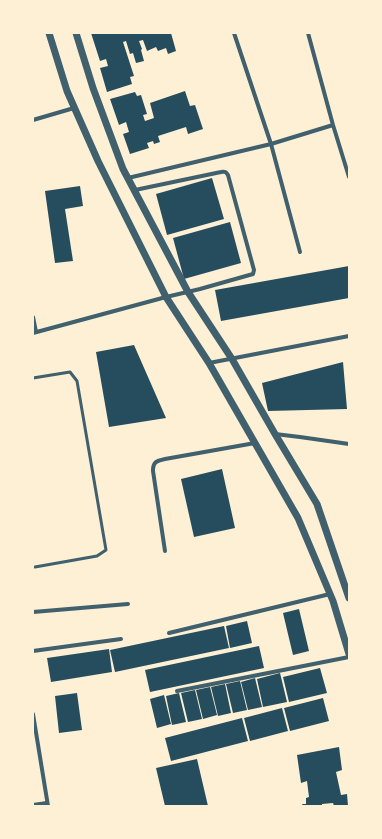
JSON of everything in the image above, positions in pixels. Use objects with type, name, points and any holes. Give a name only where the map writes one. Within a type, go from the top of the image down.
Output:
[{"type":"street","points":[[49,33],[74,108],[98,161],[166,297],[209,363],[298,518],[330,594],[349,656],[177,691]]},
{"type":"street","points":[[76,33],[92,88],[123,169],[188,292],[232,359],[317,504],[349,598]]},
{"type":"street","points":[[234,33],[271,144],[300,252]]},
{"type":"street","points":[[308,33],[349,177]]},
{"type":"street","points":[[33,120],[74,108]]},
{"type":"street","points":[[128,178],[271,144],[333,125]]},
{"type":"street","points":[[33,317],[35,333],[251,275],[254,272],[227,172],[224,171],[135,190]]},
{"type":"street","points":[[209,363],[349,336]]},
{"type":"street","points":[[275,434],[349,444]]},
{"type":"street","points":[[165,551],[152,471],[154,464],[157,461],[165,459],[255,444]]},
{"type":"street","points":[[169,633],[330,594]]},
{"type":"street","points":[[33,612],[128,604]]},
{"type":"street","points":[[33,651],[121,639]]},
{"type":"street","points":[[33,714],[35,735],[48,804],[33,805]]},
{"type":"lane","points":[[33,378],[70,372],[77,381],[106,550],[97,556],[35,566]]},
{"type":"building","points":[[91,33],[171,33],[176,51],[168,54],[166,48],[158,51],[156,47],[147,51],[143,40],[139,41],[144,61],[136,63],[133,53],[130,54],[126,41],[123,42],[134,76],[130,77],[132,84],[107,92],[100,68],[108,66],[106,59],[100,61]]},
{"type":"building","points":[[185,91],[190,106],[195,105],[203,129],[188,134],[186,127],[158,136],[160,142],[154,144],[153,141],[147,143],[149,148],[130,154],[123,134],[129,132],[126,122],[119,125],[110,99],[135,92],[137,96],[141,95],[147,114],[143,115],[145,121],[154,118],[150,103]]},
{"type":"building","points":[[212,178],[224,219],[167,235],[156,194]]},
{"type":"building","points":[[80,186],[83,206],[65,209],[73,261],[55,263],[45,191]]},
{"type":"building","points":[[230,222],[241,263],[184,279],[173,238]]},
{"type":"building","points":[[349,266],[349,298],[221,321],[215,290]]},
{"type":"building","points":[[134,345],[166,418],[109,427],[96,352]]},
{"type":"building","points":[[343,362],[347,409],[268,411],[262,383]]},
{"type":"building","points":[[222,469],[235,528],[194,537],[181,479]]},
{"type":"building","points":[[299,609],[309,651],[293,655],[283,613]]},
{"type":"building","points":[[247,621],[252,643],[230,648],[226,626]]},
{"type":"building","points":[[224,626],[229,648],[115,672],[110,650]]},
{"type":"building","points":[[259,646],[264,668],[150,692],[145,670]]},
{"type":"building","points":[[109,649],[112,672],[51,682],[47,658]]},
{"type":"building","points":[[320,668],[327,693],[289,702],[283,677]]},
{"type":"building","points":[[280,673],[287,702],[263,707],[257,679]]},
{"type":"building","points":[[255,678],[262,707],[248,710],[241,682]]},
{"type":"building","points":[[240,681],[247,710],[233,713],[226,684]]},
{"type":"building","points":[[225,684],[231,713],[218,716],[211,687]]},
{"type":"building","points":[[210,687],[217,715],[203,719],[196,690]]},
{"type":"building","points":[[195,690],[202,719],[188,722],[181,693]]},
{"type":"building","points":[[77,693],[82,730],[59,733],[55,696]]},
{"type":"building","points":[[179,693],[186,722],[172,725],[166,696]]},
{"type":"building","points":[[164,695],[171,724],[157,728],[150,699]]},
{"type":"building","points":[[323,698],[329,721],[290,731],[284,708]]},
{"type":"building","points":[[282,708],[288,731],[250,741],[244,718]]},
{"type":"building","points":[[242,718],[248,741],[171,761],[165,738]]},
{"type":"building","points":[[339,747],[342,770],[336,772],[341,795],[347,794],[348,806],[334,806],[333,803],[322,804],[322,806],[303,806],[302,804],[306,804],[306,798],[309,797],[307,781],[301,783],[297,755]]},
{"type":"building","points":[[197,759],[208,806],[165,806],[156,768]]}]
